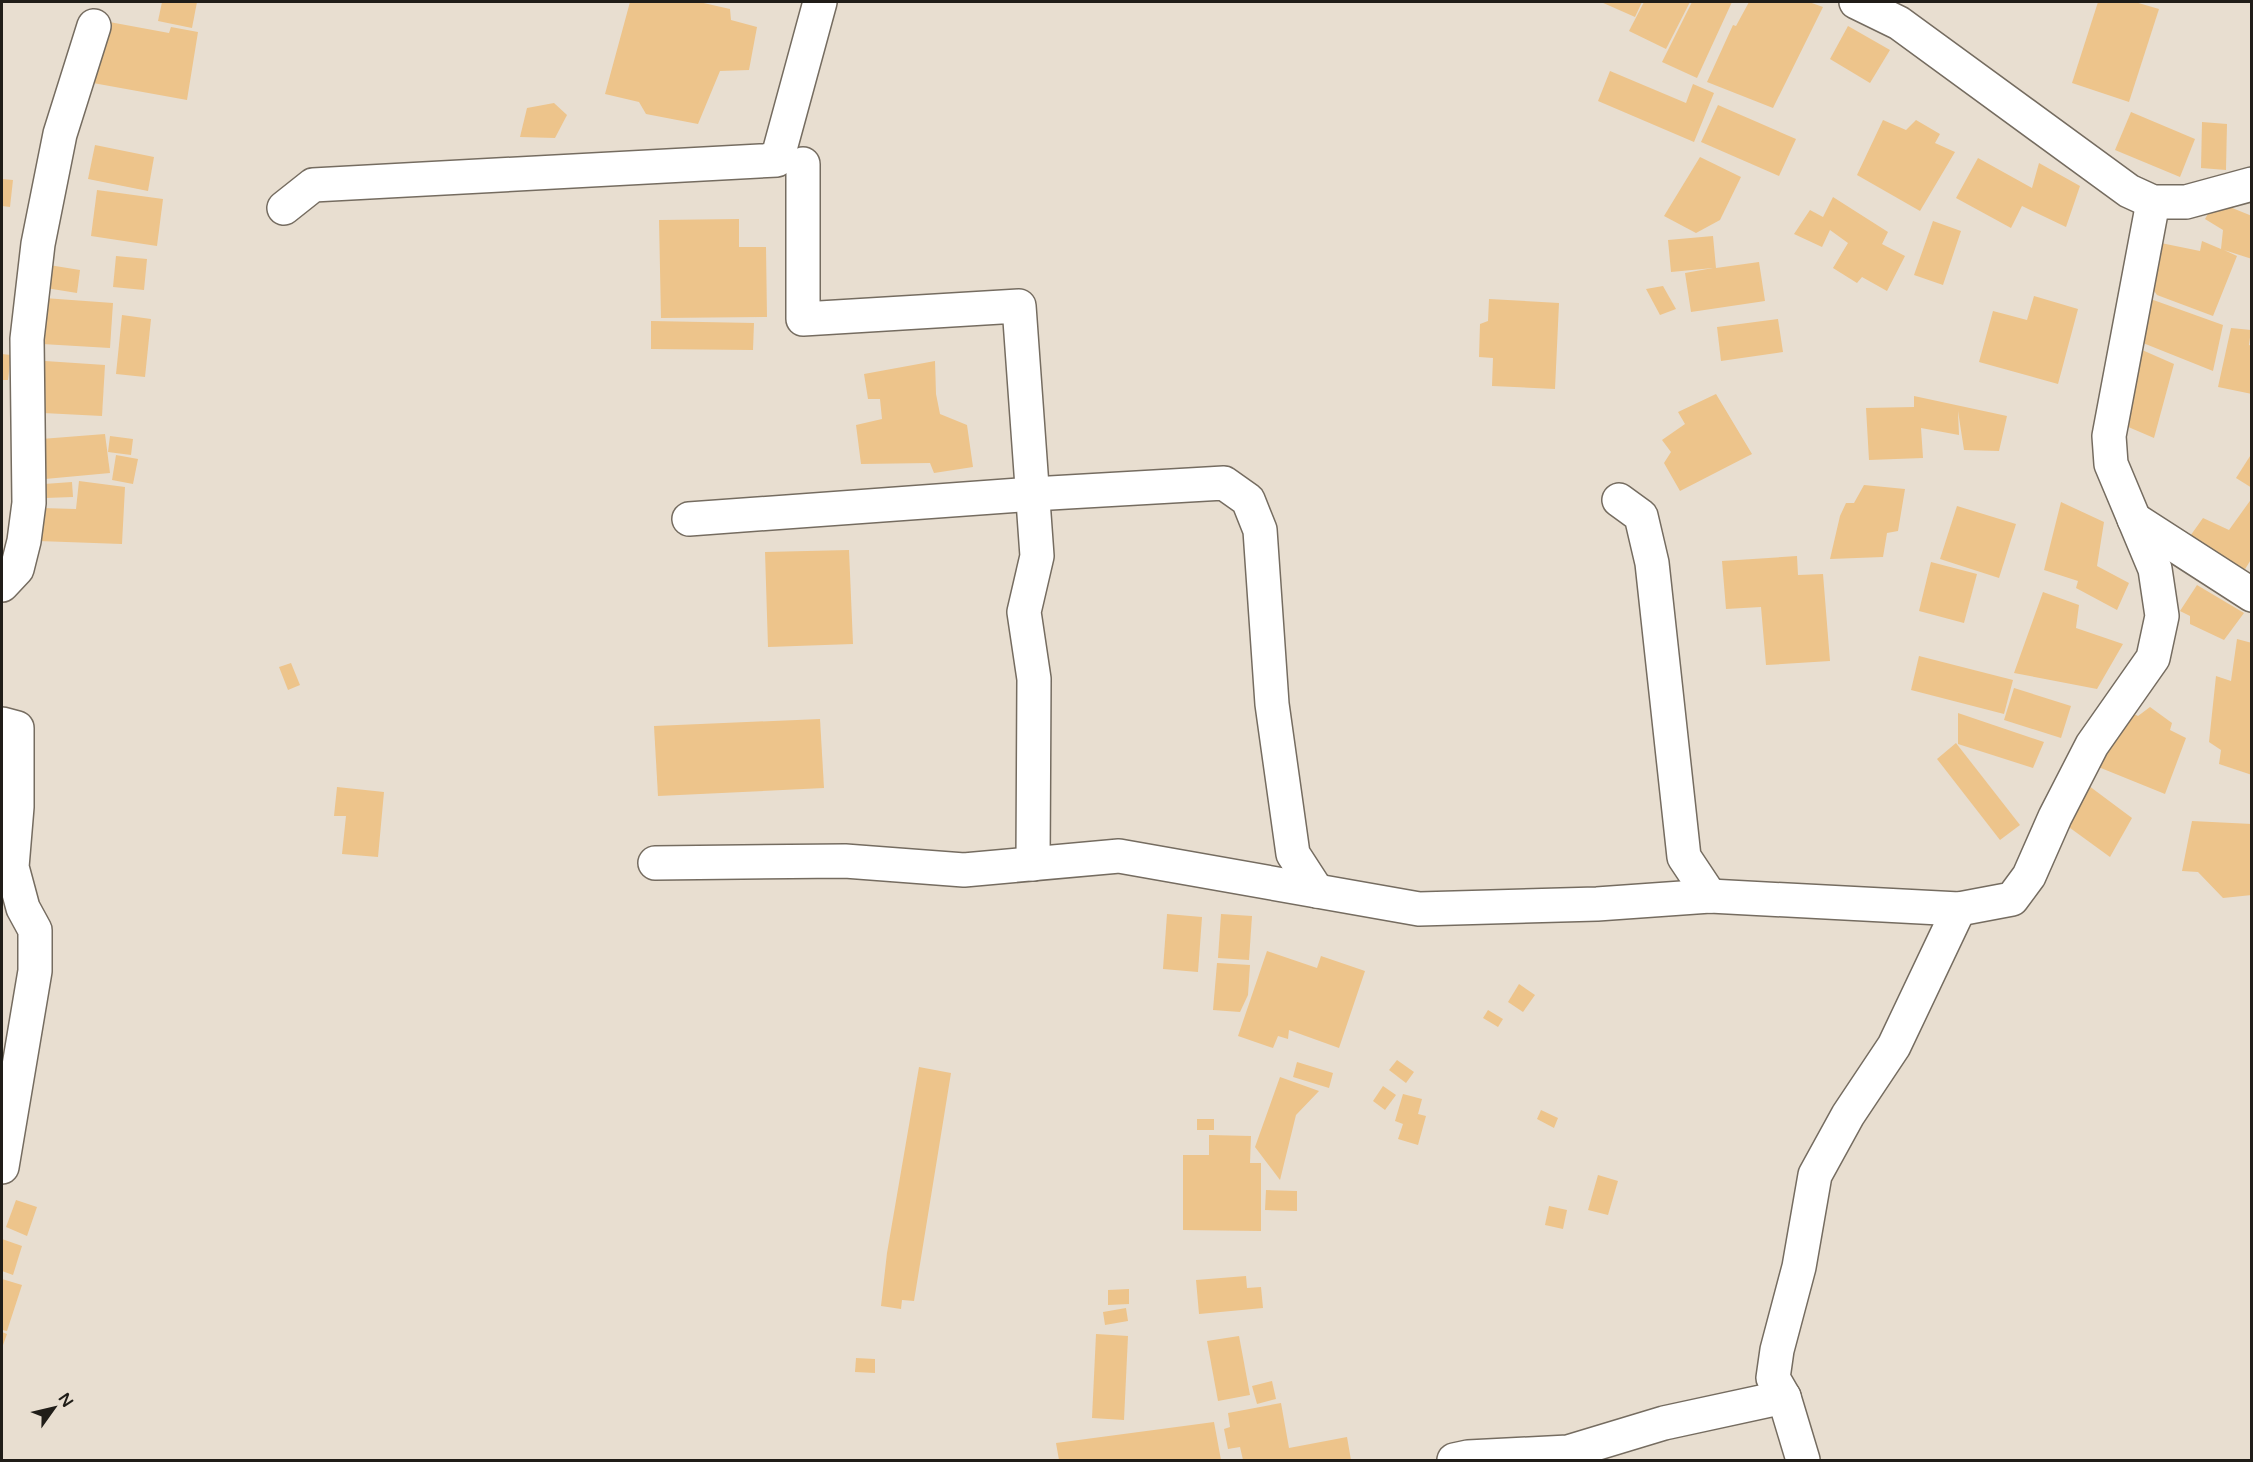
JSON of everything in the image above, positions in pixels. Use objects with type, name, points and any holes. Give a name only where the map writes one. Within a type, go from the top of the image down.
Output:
[{"type":"street","points":[[284,208],[313,185],[777,160],[820,2]]},
{"type":"street","points":[[1856,2],[1899,22],[2129,191],[2153,202],[2186,202],[2252,184]]},
{"type":"street","points":[[2,585],[17,569],[24,542],[29,503],[27,339],[38,244],[60,134],[94,26]]},
{"type":"street","points":[[803,164],[803,320],[1019,306],[1037,556],[1024,612],[1034,679],[1033,864]]},
{"type":"street","points":[[656,863],[845,861],[964,870],[1119,856],[1419,909],[1597,903],[1710,896],[1959,909],[2012,899],[2029,876],[2055,817],[2092,745],[2153,658],[2162,616],[2155,569],[2111,464],[2109,436],[2153,202]]},
{"type":"street","points":[[689,519],[1033,494],[1224,483],[1248,500],[1260,530],[1272,704],[1293,854],[1317,891]]},
{"type":"street","points":[[1619,500],[1641,516],[1652,562],[1684,857],[1710,896]]},
{"type":"street","points":[[2134,519],[2252,595]]},
{"type":"street","points":[[2,724],[17,728],[17,807],[12,867],[23,908],[35,930],[35,970],[2,1167]]},
{"type":"street","points":[[1803,1461],[1784,1397],[1773,1378],[1777,1350],[1799,1267],[1815,1175],[1848,1115],[1894,1046],[1959,909]]},
{"type":"street","points":[[1455,1461],[1468,1457],[1568,1452],[1665,1423],[1784,1397]]},
{"type":"building","points":[[162,2],[197,2],[192,28],[158,21]]},
{"type":"building","points":[[630,2],[699,2],[730,9],[731,20],[757,27],[749,70],[720,71],[698,124],[646,114],[639,102],[605,94]]},
{"type":"building","points":[[1601,2],[1642,2],[1635,17]]},
{"type":"building","points":[[1644,2],[1690,2],[1666,49],[1629,31]]},
{"type":"building","points":[[1692,2],[1732,2],[1697,78],[1662,62]]},
{"type":"building","points":[[1749,2],[1809,2],[1823,7],[1773,108],[1707,82],[1733,25],[1736,26]]},
{"type":"building","points":[[2098,2],[2135,2],[2159,9],[2129,102],[2072,83]]},
{"type":"building","points":[[104,21],[169,33],[171,27],[198,32],[187,100],[93,83]]},
{"type":"building","points":[[1848,26],[1890,50],[1870,83],[1830,59]]},
{"type":"building","points":[[1610,71],[1686,103],[1693,84],[1714,93],[1694,142],[1598,101]]},
{"type":"building","points":[[554,103],[567,115],[555,138],[520,137],[527,108]]},
{"type":"building","points":[[1718,105],[1796,139],[1779,176],[1701,142]]},
{"type":"building","points":[[2131,112],[2195,139],[2180,177],[2115,150]]},
{"type":"building","points":[[1883,120],[1906,130],[1916,120],[1940,134],[1935,143],[1955,152],[1920,211],[1857,175]]},
{"type":"building","points":[[2202,122],[2227,124],[2226,170],[2201,168]]},
{"type":"building","points":[[95,145],[154,157],[148,191],[88,179]]},
{"type":"building","points":[[1700,157],[1741,177],[1720,220],[1696,233],[1664,216]]},
{"type":"building","points":[[1978,158],[2032,188],[2039,163],[2080,186],[2066,227],[2022,206],[2011,228],[1956,198]]},
{"type":"building","points":[[2,179],[13,180],[10,207],[2,206]]},
{"type":"building","points":[[97,190],[163,199],[157,246],[91,236]]},
{"type":"building","points":[[1833,197],[1888,232],[1882,244],[1905,256],[1887,291],[1862,277],[1857,283],[1833,268],[1848,243],[1830,230],[1822,247],[1794,234],[1810,210],[1823,217]]},
{"type":"building","points":[[2215,201],[2252,216],[2252,259],[2224,250],[2237,256],[2213,316],[2157,295],[2149,284],[2156,242],[2200,251],[2202,241],[2221,249],[2223,230],[2205,219]]},
{"type":"building","points":[[739,219],[739,247],[766,247],[767,317],[661,318],[659,220]]},
{"type":"building","points":[[1933,221],[1961,231],[1943,285],[1914,275]]},
{"type":"building","points":[[1713,236],[1716,268],[1759,262],[1765,301],[1691,312],[1685,273],[1713,268],[1671,272],[1668,240]]},
{"type":"building","points":[[116,256],[147,259],[144,290],[113,287]]},
{"type":"building","points":[[49,265],[80,270],[77,293],[46,288]]},
{"type":"building","points":[[1663,286],[1676,309],[1660,315],[1646,289]]},
{"type":"building","points":[[2034,296],[2078,309],[2058,384],[1979,362],[1993,311],[2027,320]]},
{"type":"building","points":[[2145,297],[2223,325],[2213,371],[2133,339]]},
{"type":"building","points":[[44,298],[113,303],[110,348],[42,344]]},
{"type":"building","points":[[1489,299],[1559,303],[1555,389],[1492,386],[1493,358],[1479,357],[1480,324],[1488,321]]},
{"type":"building","points":[[122,315],[151,319],[145,377],[116,374]]},
{"type":"building","points":[[1778,319],[1783,352],[1721,361],[1717,327]]},
{"type":"building","points":[[651,321],[754,323],[753,350],[651,349]]},
{"type":"building","points":[[2231,328],[2251,330],[2249,345],[2252,346],[2252,394],[2218,387]]},
{"type":"building","points":[[2133,346],[2174,364],[2154,438],[2112,420]]},
{"type":"building","points":[[2,354],[11,355],[8,380],[2,380]]},
{"type":"building","points":[[45,361],[105,365],[102,416],[43,413]]},
{"type":"building","points":[[935,361],[936,394],[940,414],[967,425],[973,467],[934,473],[930,463],[861,464],[856,425],[882,419],[880,399],[868,399],[864,374]]},
{"type":"building","points":[[1716,394],[1752,454],[1680,491],[1664,463],[1671,452],[1662,440],[1685,424],[1678,412]]},
{"type":"building","points":[[1914,396],[2007,416],[1999,451],[1964,450],[1958,411],[1959,435],[1921,428],[1923,458],[1869,460],[1866,408],[1914,407]]},
{"type":"building","points":[[105,434],[110,473],[45,479],[41,439]]},
{"type":"building","points":[[110,436],[133,439],[131,455],[108,452]]},
{"type":"building","points":[[2252,453],[2252,488],[2236,478]]},
{"type":"building","points":[[116,455],[138,459],[133,484],[112,480]]},
{"type":"building","points":[[79,481],[125,487],[122,544],[38,541],[41,508],[76,509]]},
{"type":"building","points":[[72,482],[73,497],[45,498],[44,484]]},
{"type":"building","points":[[1864,485],[1905,489],[1898,531],[1887,533],[1883,557],[1830,559],[1840,516],[1846,503],[1854,503]]},
{"type":"building","points":[[2252,498],[2252,558],[2242,574],[2188,539],[2203,518],[2229,530]]},
{"type":"building","points":[[2061,502],[2104,522],[2097,566],[2129,583],[2117,610],[2076,588],[2078,581],[2044,570]]},
{"type":"building","points":[[1957,506],[2016,524],[1999,578],[1940,559]]},
{"type":"building","points":[[849,550],[853,644],[768,647],[765,552]]},
{"type":"building","points":[[1797,556],[1798,575],[1823,574],[1830,661],[1766,665],[1761,607],[1726,609],[1722,561]]},
{"type":"building","points":[[1931,562],[1977,574],[1964,623],[1919,611]]},
{"type":"building","points":[[2197,585],[2244,613],[2224,640],[2190,624],[2190,616],[2180,611]]},
{"type":"building","points":[[2043,592],[2079,605],[2076,628],[2123,644],[2097,689],[2014,673]]},
{"type":"building","points":[[2237,639],[2252,643],[2252,775],[2219,764],[2221,750],[2209,742],[2216,676],[2231,681]]},
{"type":"building","points":[[1919,656],[2013,680],[2004,714],[1911,690]]},
{"type":"building","points":[[291,663],[300,685],[288,690],[279,667]]},
{"type":"building","points":[[2014,688],[2071,706],[2061,738],[2004,720]]},
{"type":"building","points":[[2150,707],[2172,723],[2170,730],[2186,738],[2165,794],[2091,764],[2123,709],[2138,716]]},
{"type":"building","points":[[1958,713],[2044,742],[2033,768],[1958,744]]},
{"type":"building","points":[[820,719],[824,788],[658,796],[654,726]]},
{"type":"building","points":[[1956,743],[2020,825],[2000,840],[1937,759]]},
{"type":"building","points":[[2081,780],[2132,818],[2110,857],[2055,817]]},
{"type":"building","points":[[337,787],[384,792],[378,857],[342,854],[346,816],[334,816]]},
{"type":"building","points":[[2192,821],[2252,824],[2252,895],[2223,898],[2198,872],[2182,871]]},
{"type":"building","points":[[1167,914],[1202,917],[1198,972],[1163,969]]},
{"type":"building","points":[[1221,914],[1252,916],[1249,960],[1218,958]]},
{"type":"building","points":[[1267,951],[1317,968],[1321,956],[1365,971],[1339,1048],[1289,1030],[1288,1039],[1278,1036],[1273,1048],[1238,1036]]},
{"type":"building","points":[[1217,963],[1250,965],[1248,995],[1240,1012],[1213,1010]]},
{"type":"building","points":[[1519,984],[1535,995],[1523,1012],[1508,1002]]},
{"type":"building","points":[[1488,1010],[1503,1019],[1498,1027],[1483,1018]]},
{"type":"building","points":[[1397,1060],[1414,1072],[1406,1083],[1389,1070]]},
{"type":"building","points":[[1297,1062],[1333,1073],[1329,1088],[1293,1077]]},
{"type":"building","points":[[919,1067],[951,1073],[914,1301],[902,1300],[901,1309],[881,1306],[887,1253]]},
{"type":"building","points":[[1280,1077],[1319,1091],[1296,1115],[1280,1180],[1255,1147]]},
{"type":"building","points":[[1383,1086],[1396,1095],[1385,1110],[1373,1101]]},
{"type":"building","points":[[1403,1094],[1422,1099],[1418,1114],[1426,1116],[1418,1145],[1398,1139],[1403,1124],[1395,1121]]},
{"type":"building","points":[[1541,1110],[1558,1118],[1554,1128],[1537,1119]]},
{"type":"building","points":[[1197,1119],[1214,1119],[1214,1130],[1197,1130]]},
{"type":"building","points":[[1209,1135],[1251,1136],[1250,1163],[1261,1163],[1261,1231],[1183,1230],[1183,1155],[1209,1155]]},
{"type":"building","points":[[1598,1175],[1618,1181],[1608,1215],[1588,1210]]},
{"type":"building","points":[[1266,1190],[1297,1191],[1297,1211],[1265,1210]]},
{"type":"building","points":[[16,1200],[37,1207],[27,1236],[6,1227]]},
{"type":"building","points":[[1549,1206],[1567,1210],[1563,1229],[1545,1225]]},
{"type":"building","points":[[2,1239],[22,1246],[13,1275],[2,1271]]},
{"type":"building","points":[[1246,1276],[1247,1288],[1261,1287],[1263,1308],[1199,1314],[1196,1280]]},
{"type":"building","points":[[2,1279],[22,1285],[7,1331],[2,1330]]},
{"type":"building","points":[[1129,1289],[1129,1304],[1108,1305],[1108,1290]]},
{"type":"building","points":[[1126,1308],[1128,1321],[1105,1325],[1103,1312]]},
{"type":"building","points":[[2,1332],[7,1334],[2,1348]]},
{"type":"building","points":[[1096,1334],[1128,1336],[1124,1420],[1092,1418]]},
{"type":"building","points":[[1239,1336],[1250,1395],[1218,1401],[1207,1341]]},
{"type":"building","points":[[856,1358],[875,1359],[875,1373],[855,1372]]},
{"type":"building","points":[[1272,1381],[1276,1399],[1257,1404],[1252,1386]]},
{"type":"building","points":[[1281,1403],[1289,1448],[1347,1437],[1351,1460],[1243,1460],[1240,1447],[1228,1449],[1224,1429],[1230,1427],[1228,1413]]},
{"type":"building","points":[[1214,1422],[1221,1460],[1059,1460],[1056,1443]]}]
